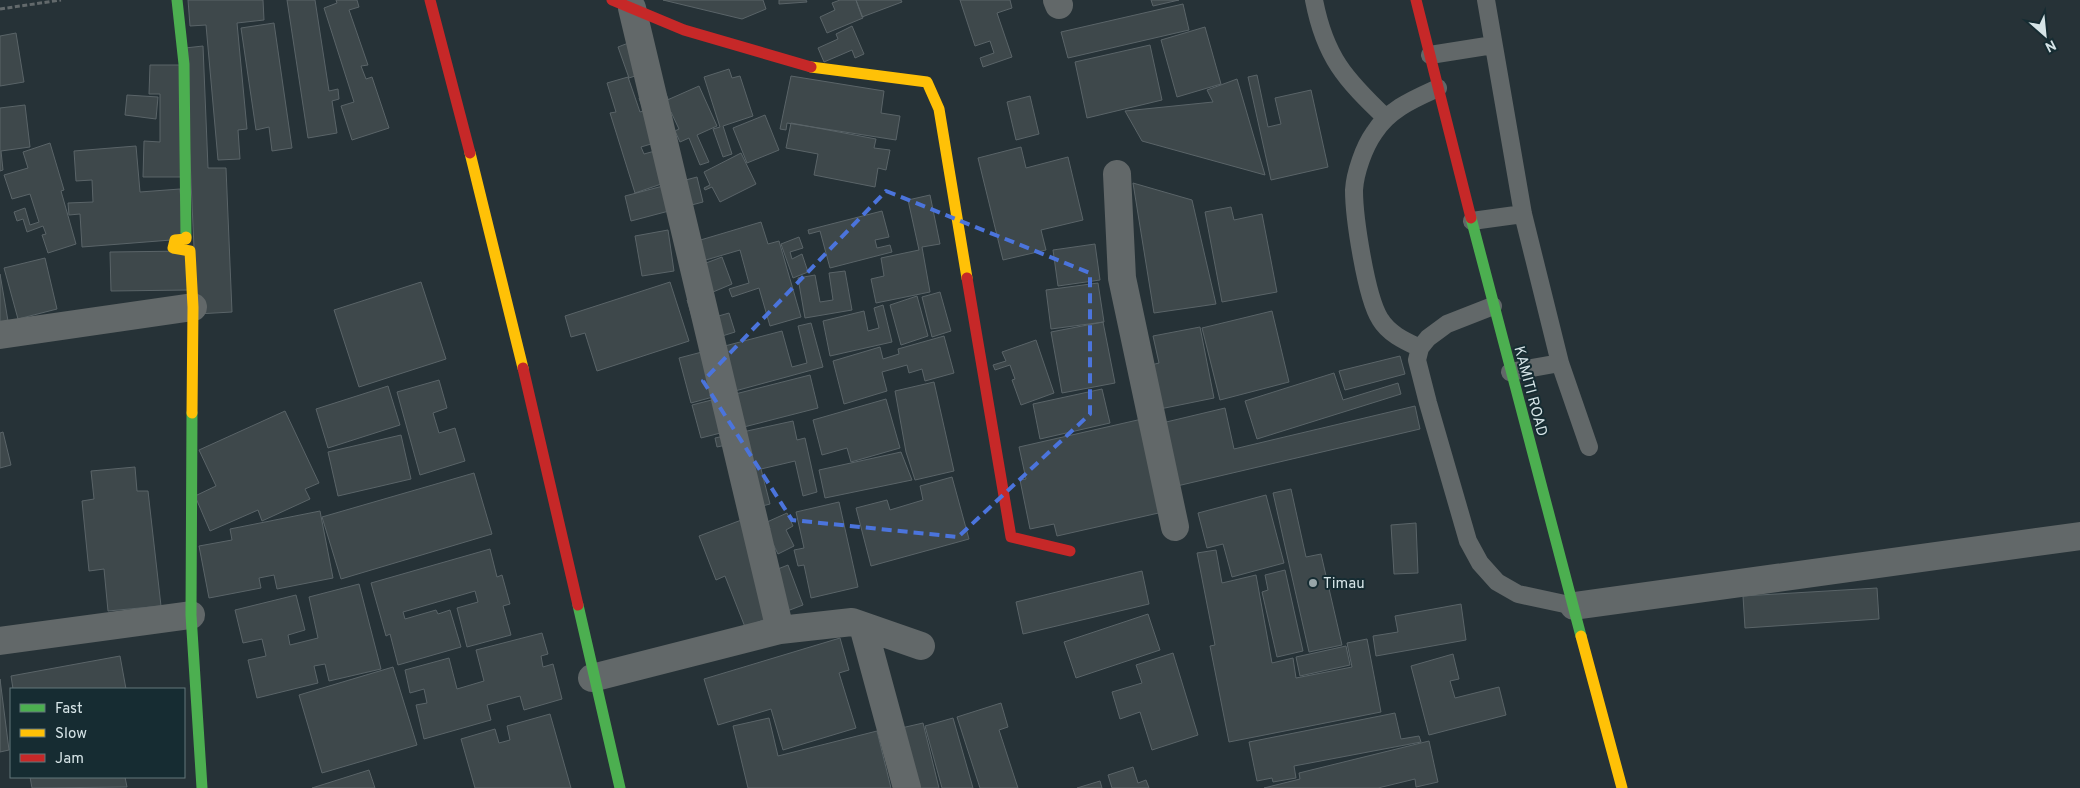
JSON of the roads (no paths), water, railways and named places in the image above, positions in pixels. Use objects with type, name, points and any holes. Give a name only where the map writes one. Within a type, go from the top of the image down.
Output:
[{"type":"street","points":[[177,0],[184,64],[188,207],[186,239],[176,240],[173,248],[190,251],[194,307],[191,615],[202,788]]},
{"type":"street","points":[[430,0],[497,255],[551,484],[592,678],[620,788]]},
{"type":"street","name":"KAMITI ROAD","points":[[1416,0],[1510,372],[1622,788]]},
{"type":"street","points":[[622,4],[780,630]]},
{"type":"street","points":[[622,4],[684,30],[814,68],[927,82],[939,109],[1011,536],[1070,551]]},
{"type":"street","points":[[1117,174],[1122,278],[1175,526]]},
{"type":"street","points":[[0,335],[194,307]]},
{"type":"street","points":[[1574,606],[2080,536]]},
{"type":"street","points":[[0,641],[191,615]]},
{"type":"street","points":[[592,678],[780,630],[852,622],[921,646]]},
{"type":"street","points":[[863,626],[907,788]]},
{"type":"lane","points":[[1314,0],[1319,25],[1336,64],[1357,90],[1386,118]]},
{"type":"lane","points":[[1486,0],[1523,214],[1560,363],[1588,447]]},
{"type":"lane","points":[[1430,55],[1493,45]]},
{"type":"lane","points":[[1420,348],[1398,338],[1380,319],[1369,291],[1354,188],[1373,134],[1386,118],[1403,105],[1438,88]]},
{"type":"lane","points":[[1472,221],[1523,214]]},
{"type":"lane","points":[[1493,306],[1447,324],[1428,338],[1420,348],[1417,360],[1428,403],[1468,541],[1480,563],[1497,582],[1518,594],[1574,606]]},
{"type":"lane","points":[[1510,372],[1560,363]]},
{"type":"place","name":"Timau","points":[[1313,583]]}]
